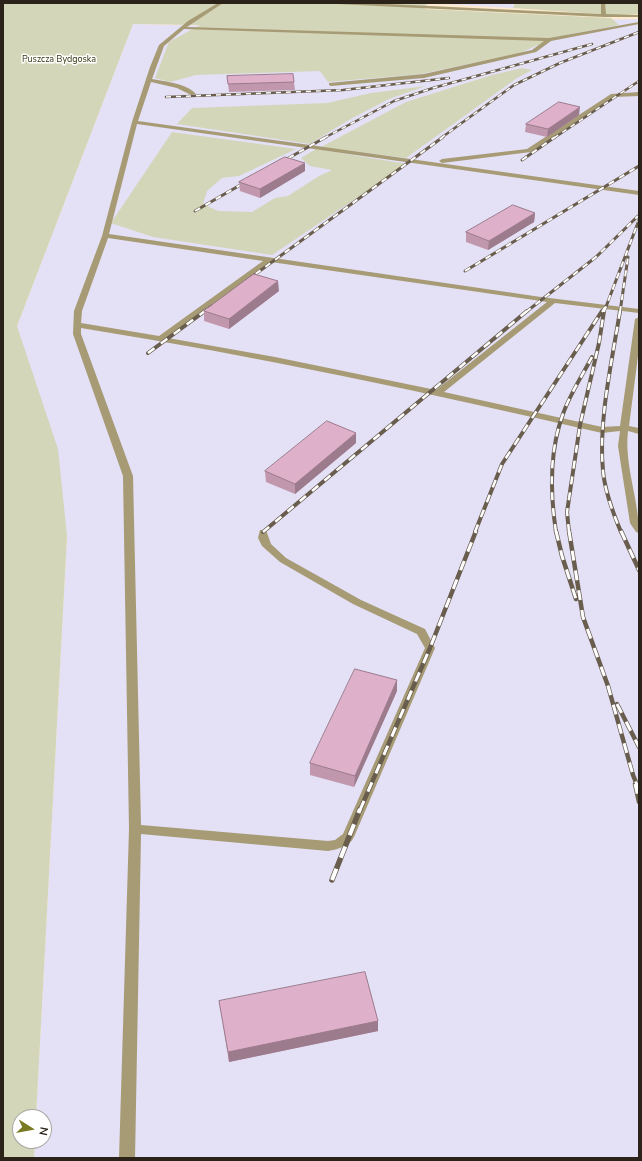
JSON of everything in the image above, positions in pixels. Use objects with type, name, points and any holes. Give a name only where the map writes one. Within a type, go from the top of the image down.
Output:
[{"type":"lane","points":[[127,1158],[135,829],[128,476],[77,334],[78,311],[105,236],[135,122],[162,45],[221,3]]},
{"type":"lane","points":[[337,3],[604,16],[639,16]]},
{"type":"lane","points":[[603,3],[604,16]]},
{"type":"lane","points":[[184,28],[549,40],[639,23]]},
{"type":"lane","points":[[331,84],[381,81],[424,76],[534,51],[549,40]]},
{"type":"lane","points":[[149,80],[185,89],[193,94]]},
{"type":"lane","points":[[428,163],[529,151],[613,95],[639,94]]},
{"type":"lane","points":[[135,122],[639,193]]},
{"type":"lane","points":[[105,236],[553,301],[639,311]]},
{"type":"lane","points":[[162,338],[269,260]]},
{"type":"lane","points":[[437,394],[553,301]]},
{"type":"lane","points":[[639,319],[622,446],[635,523],[639,530]]},
{"type":"lane","points":[[77,325],[162,338],[437,394],[602,430],[624,428],[639,430]]},
{"type":"lane","points":[[135,829],[328,846],[338,844],[348,837],[430,648],[421,632],[358,602],[283,560],[267,546],[263,538],[263,532]]},
{"type":"shaded area","points":[[427,3],[514,3],[513,8]]},
{"type":"shaded area","points":[[639,19],[639,1158],[34,1158],[35,1149],[52,1149],[52,1109],[36,1109],[67,536],[17,326],[133,24],[223,26]]},
{"type":"green space","name":"Puszcza Bydgoska","points":[[3,3],[427,3],[425,9],[611,18],[619,25],[556,37],[520,53],[421,74],[328,82],[320,71],[196,75],[170,82],[155,78],[169,42],[200,25],[133,24],[17,326],[58,449],[67,536],[36,1109],[12,1109],[12,1149],[35,1149],[34,1158],[3,1158]]},
{"type":"green space","points":[[515,3],[639,3],[639,14],[615,15],[513,8]]},
{"type":"green space","points":[[522,68],[532,70],[517,78],[406,158],[321,147],[406,102],[492,75]]},
{"type":"green space","points":[[426,86],[389,99],[347,121],[310,144],[177,124],[192,108],[327,103],[371,93]]},
{"type":"green space","points":[[172,132],[296,149],[239,176],[222,178],[207,191],[203,204],[218,211],[252,212],[275,198],[288,196],[319,176],[332,170],[310,166],[301,158],[316,149],[407,164],[272,255],[153,237],[111,223]]},
{"type":"building","points":[[293,74],[294,82],[228,84],[227,76]]},
{"type":"building","points":[[559,102],[580,107],[548,129],[526,124]]},
{"type":"building","points":[[285,157],[305,163],[260,189],[239,182]]},
{"type":"building","points":[[513,205],[535,213],[489,241],[466,232]]},
{"type":"building","points":[[254,274],[278,281],[229,319],[204,311]]},
{"type":"building","points":[[327,421],[356,433],[295,484],[265,471]]},
{"type":"building","points":[[355,669],[397,680],[355,776],[310,763]]},
{"type":"building","points":[[365,972],[378,1021],[228,1052],[219,1001]]},
{"type":"railway","points":[[441,138],[514,85],[560,63],[639,32]]},
{"type":"railway","points":[[324,138],[394,101],[433,88],[592,44]]},
{"type":"railway","points":[[166,97],[343,90],[449,78]]},
{"type":"railway","points":[[554,138],[639,81]]},
{"type":"railway","points":[[278,164],[326,137]]},
{"type":"railway","points":[[246,281],[443,137]]},
{"type":"railway","points":[[522,160],[555,137]]},
{"type":"railway","points":[[465,271],[639,166]]},
{"type":"railway","points":[[195,211],[249,180]]},
{"type":"railway","points":[[526,312],[596,257],[638,216]]},
{"type":"railway","points":[[604,312],[639,220]]},
{"type":"railway","points":[[620,312],[628,257]]},
{"type":"railway","points":[[203,312],[212,306]]},
{"type":"railway","points":[[602,312],[605,307]]},
{"type":"railway","points":[[148,353],[205,311]]},
{"type":"railway","points":[[263,532],[527,311]]},
{"type":"railway","points":[[475,532],[502,464],[602,311]]},
{"type":"railway","points":[[569,532],[567,512],[580,425],[599,343],[604,311]]},
{"type":"railway","points":[[620,311],[604,412],[602,452],[603,471],[607,495],[621,532]]},
{"type":"railway","points":[[556,532],[552,473],[558,428],[573,392],[592,357]]},
{"type":"railway","points":[[360,810],[430,648],[476,531]]},
{"type":"railway","points":[[556,531],[562,556],[576,599]]},
{"type":"railway","points":[[569,531],[583,617],[608,686],[633,775],[639,790]]},
{"type":"railway","points":[[621,531],[639,570]]},
{"type":"railway","points":[[617,704],[639,747]]},
{"type":"railway","points":[[635,784],[639,802]]},
{"type":"railway","points":[[332,880],[360,809]]}]
